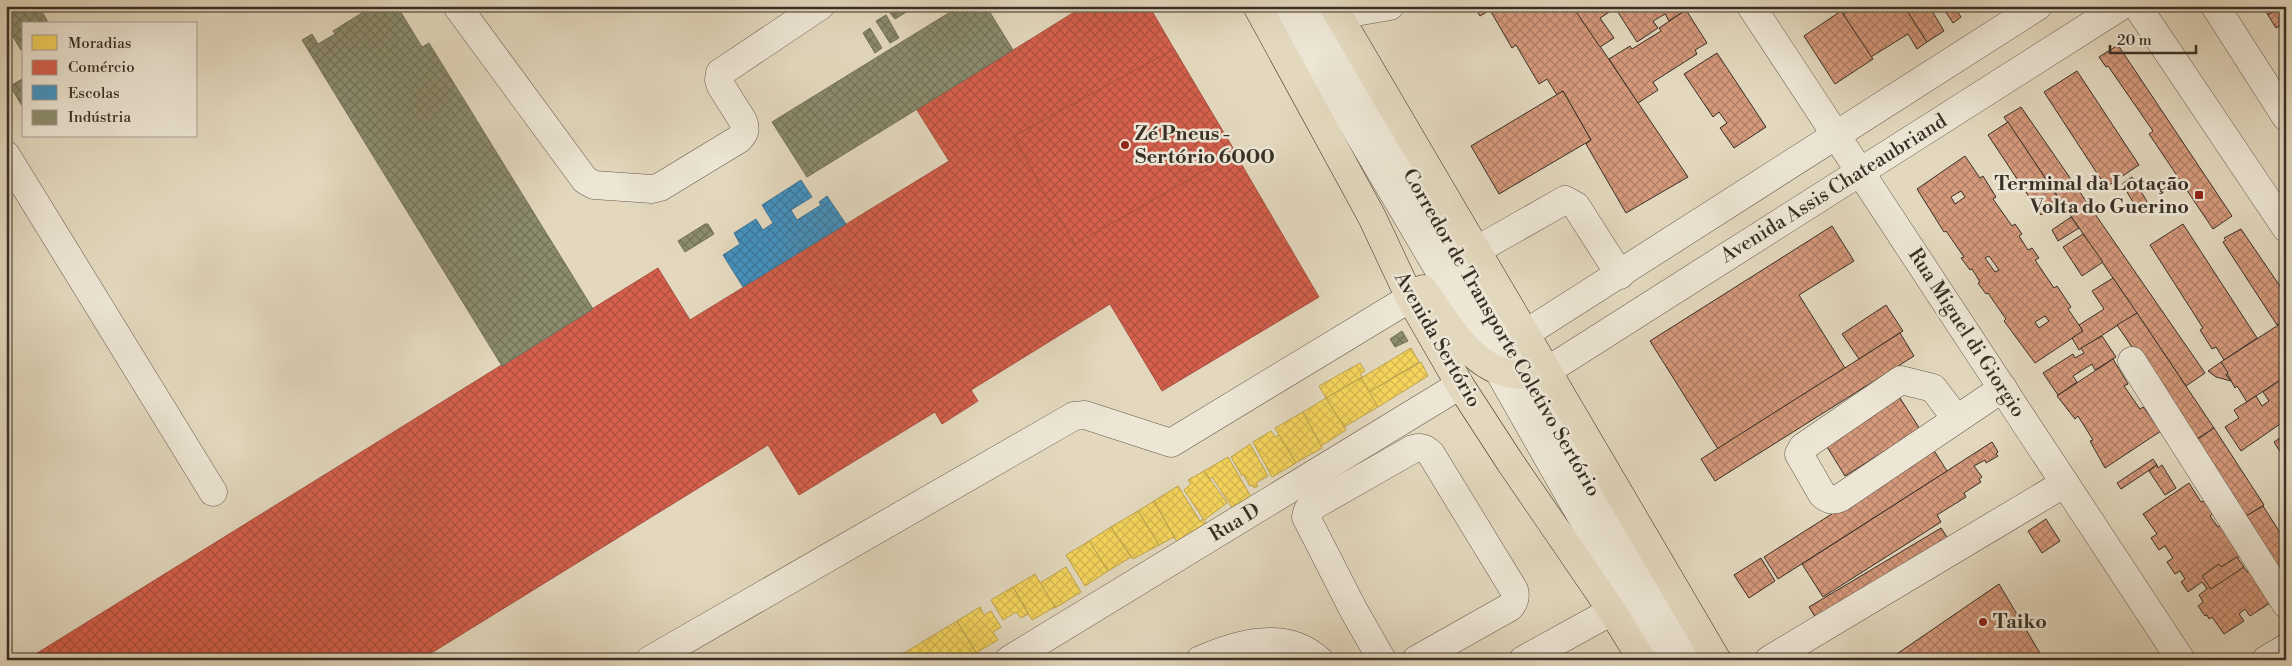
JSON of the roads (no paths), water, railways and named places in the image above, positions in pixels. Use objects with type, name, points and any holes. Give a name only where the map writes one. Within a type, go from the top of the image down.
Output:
[{"type":"main road","name":"Avenida Sertório","points":[[1257,6],[1372,217],[1410,298],[1460,385],[1612,611],[1642,660]]},
{"type":"main road","points":[[1335,11],[1525,334],[1537,373],[1717,660]]},
{"type":"main road","points":[[1372,217],[1461,343],[1478,360],[1512,375],[1537,373]]},
{"type":"street","points":[[457,6],[585,180],[594,185],[652,189],[660,187],[739,139],[745,127],[721,86],[720,74],[820,6]]},
{"type":"street","name":"Corredor de Transporte Coletivo Sertório","points":[[1283,6],[1498,370],[1663,660]]},
{"type":"street","name":"Corredor de Transporte Coletivo Sertório","points":[[1309,6],[1537,373],[1692,660]]},
{"type":"street","points":[[1335,11],[1390,6]]},
{"type":"street","name":"Rua Miguel di Giorgio","points":[[1751,6],[2181,660]]},
{"type":"street","name":"Avenida Assis Chateaubriand","points":[[1525,334],[2038,6]]},
{"type":"street","name":"Avenida Assis Chateaubriand","points":[[1537,373],[1860,172],[2121,6]]},
{"type":"street","points":[[2137,6],[2286,228]]},
{"type":"street","points":[[2215,6],[2286,117]]},
{"type":"street","points":[[6,155],[213,492]]},
{"type":"street","points":[[1475,251],[1565,200],[1576,206],[1620,275]]},
{"type":"street","points":[[650,660],[1074,416],[1085,414],[1171,442],[1410,298]]},
{"type":"street","points":[[2132,361],[2286,604]]},
{"type":"street","points":[[1956,418],[1934,388],[1901,380],[1803,446],[1798,454],[1826,499],[1840,498],[2003,388]]},
{"type":"street","name":"Rua D","points":[[1009,660],[1460,385]]},
{"type":"street","points":[[1382,660],[1354,611],[1306,517],[1308,510],[1313,506],[1419,447],[1426,449],[1431,454],[1516,596],[1514,603],[1510,607],[1416,660]]},
{"type":"street","points":[[1769,660],[2065,484]]},
{"type":"street","points":[[1523,660],[1612,611]]},
{"type":"street","points":[[1200,660],[1225,649],[1252,642],[1277,641],[1302,648],[1319,660]]},
{"type":"street","points":[[2266,660],[2286,648]]},
{"type":"place","name":"Zé Pneus - Sertório 6000","points":[[1125,145]]},
{"type":"place","name":"Terminal da Lotação Volta do Guerino","points":[[2199,195]]},
{"type":"place","name":"Taiko","points":[[1983,622]]}]
